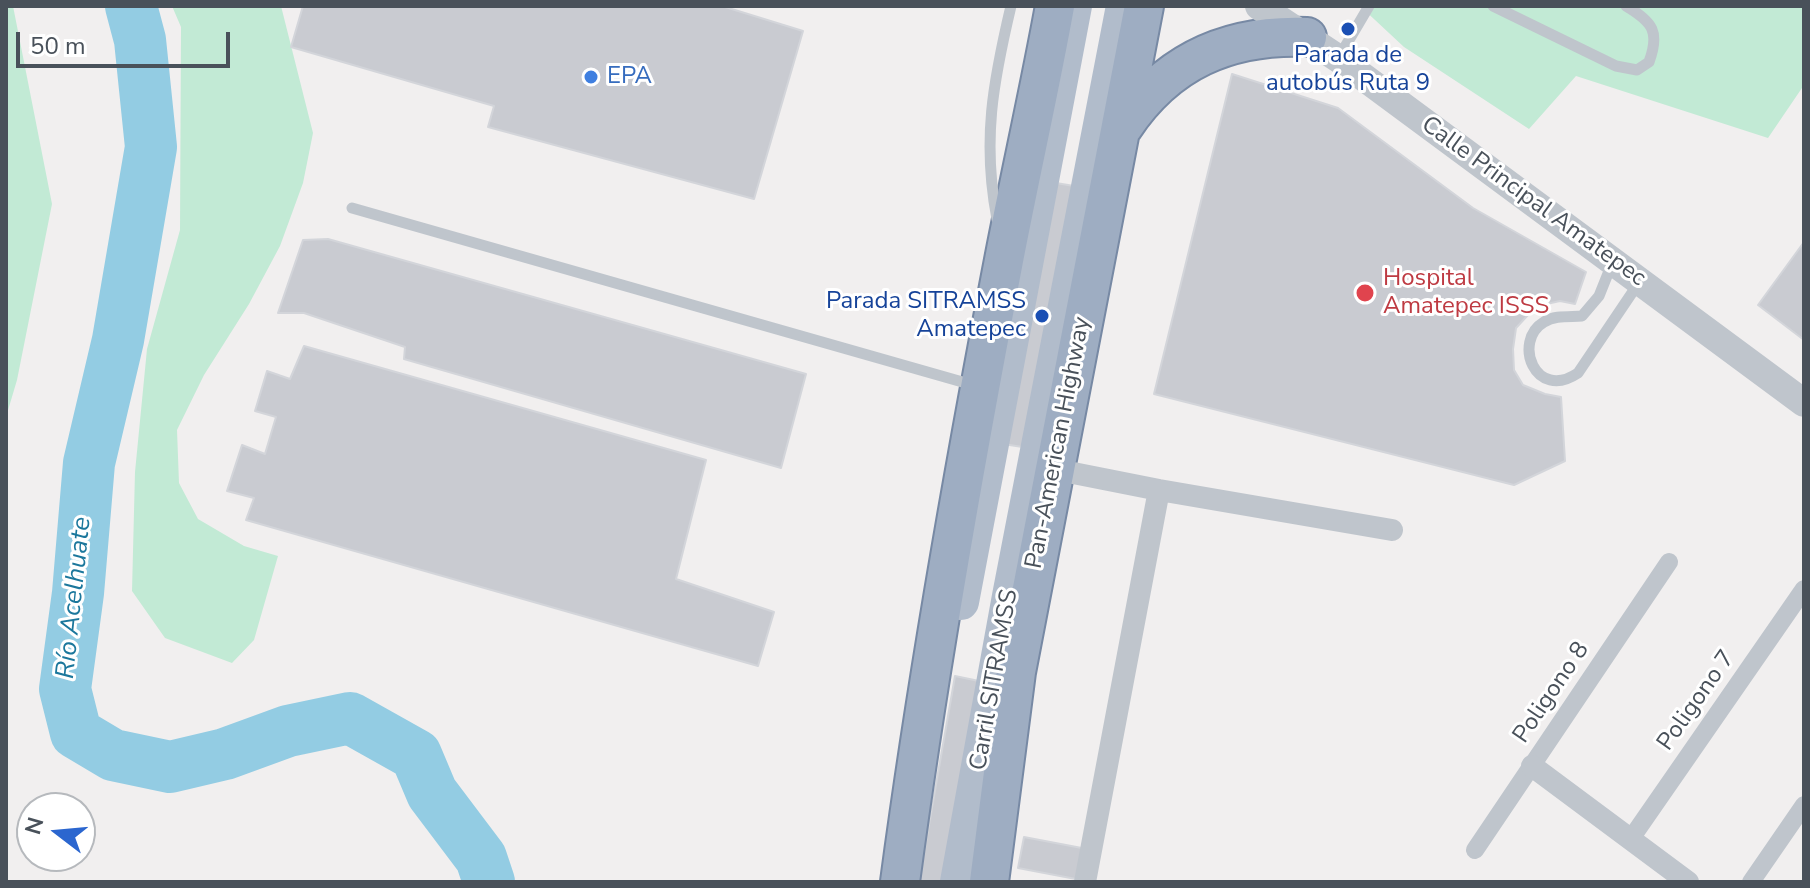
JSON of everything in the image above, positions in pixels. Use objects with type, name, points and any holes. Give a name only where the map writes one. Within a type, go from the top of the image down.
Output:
[{"type":"highway","name":"Pan-American Highway","points":[[989,882],[1016,672],[1144,6]]},
{"type":"highway","points":[[1285,6],[1307,37]]},
{"type":"highway","points":[[900,882],[923,714],[1005,256],[1063,8]]},
{"type":"highway","points":[[1119,133],[1153,89],[1199,57],[1251,39],[1307,37]]},
{"type":"main road","name":"Carril SITRAMSS","points":[[958,882],[1124,6]]},
{"type":"main road","name":"Carril SITRAMSS","points":[[911,882],[1063,8]]},
{"type":"street","name":"Calle Principal Amatepec","points":[[1259,6],[1339,59],[1804,403]]},
{"type":"street","points":[[1053,469],[1392,530]]},
{"type":"street","points":[[1085,882],[1159,490]]},
{"type":"street","name":"Poligono 8","points":[[1475,850],[1669,562]]},
{"type":"street","name":"Poligono 7","points":[[1630,840],[1804,589]]},
{"type":"street","points":[[1532,766],[1688,882]]},
{"type":"street","points":[[1751,882],[1804,805]]},
{"type":"lane","points":[[1339,59],[1369,6]]},
{"type":"lane","points":[[1493,6],[1616,66],[1637,70],[1649,62],[1656,44],[1652,26],[1626,6]]},
{"type":"lane","points":[[1005,256],[988,155],[990,107],[1008,9]]},
{"type":"lane","points":[[352,208],[982,387]]},
{"type":"lane","points":[[1613,261],[1599,296],[1582,316],[1545,321],[1535,330],[1529,345],[1530,360],[1536,372],[1551,381],[1564,382],[1578,373],[1640,281]]},
{"type":"green space","points":[[6,6],[13,6],[52,204],[17,380],[6,417]]},
{"type":"green space","points":[[172,6],[281,6],[313,133],[303,183],[280,246],[249,304],[204,375],[177,430],[179,483],[198,519],[244,546],[278,556],[254,640],[232,663],[165,638],[132,591],[135,472],[147,349],[180,230],[181,27]]},
{"type":"green space","points":[[1360,6],[1804,6],[1804,85],[1768,138],[1576,76],[1529,129],[1404,47]]},
{"type":"building","name":"EPA","points":[[303,6],[722,6],[803,31],[754,199],[488,127],[494,106],[291,47]]},
{"type":"building","points":[[1232,74],[1338,108],[1473,208],[1586,272],[1575,304],[1560,301],[1542,305],[1528,315],[1516,328],[1513,349],[1514,370],[1523,385],[1561,397],[1565,461],[1514,485],[1154,394]]},
{"type":"building","name":"Parada SITRAMSS Amatepec","points":[[1056,183],[1080,187],[1029,448],[1003,444]]},
{"type":"building","points":[[328,239],[806,374],[781,468],[404,359],[405,347],[304,313],[278,313],[303,240]]},
{"type":"building","points":[[1804,242],[1804,340],[1758,305]]},
{"type":"building","points":[[304,346],[706,460],[676,579],[774,612],[758,666],[246,520],[254,498],[227,491],[242,445],[265,454],[276,417],[255,411],[267,371],[290,379]]},
{"type":"building","points":[[955,676],[979,681],[944,882],[919,882]]},
{"type":"building","points":[[1024,837],[1087,849],[1081,880],[1018,868]]},
{"type":"waterway","name":"Río Acelhuate","points":[[131,6],[140,40],[151,147],[118,340],[89,463],[78,593],[65,689],[76,733],[113,755],[170,767],[225,754],[288,731],[350,718],[416,755],[432,793],[481,858],[489,882]]},
{"type":"place","name":"Parada de autobús Ruta 9","points":[[1348,29]]},
{"type":"place","name":"EPA","points":[[591,77]]},
{"type":"place","name":"Hospital Amatepec ISSS","points":[[1365,293]]},
{"type":"place","name":"Parada SITRAMSS Amatepec","points":[[1042,316]]}]
